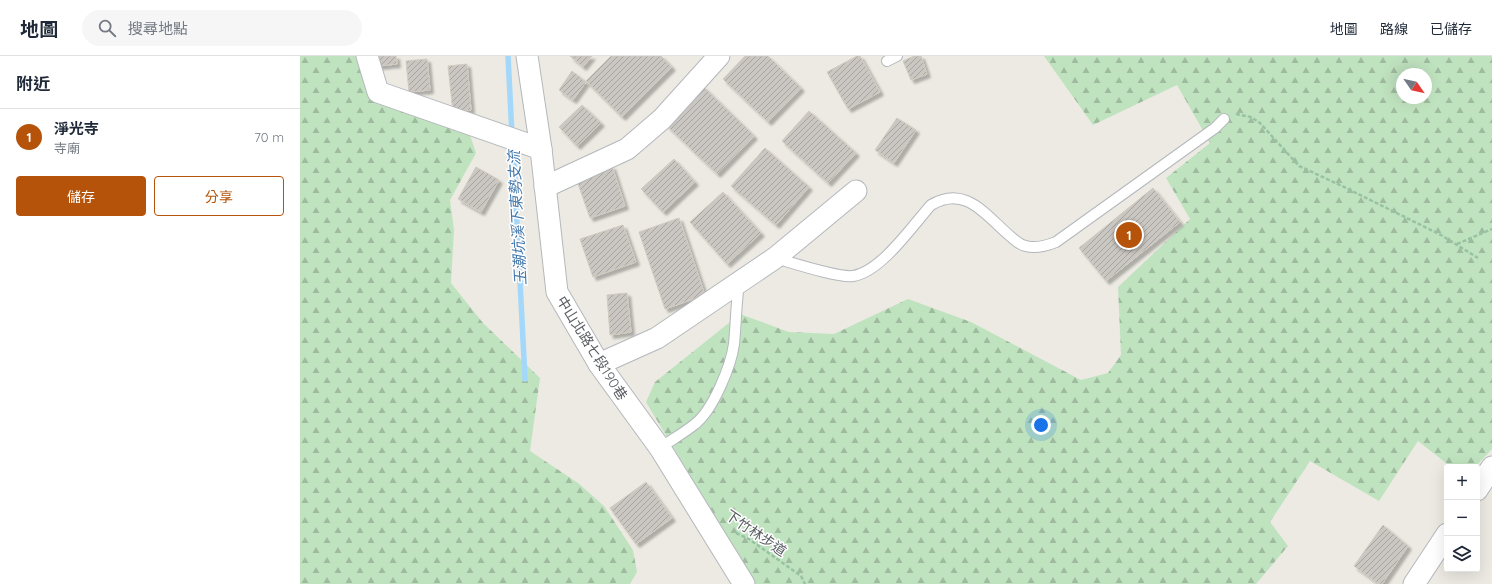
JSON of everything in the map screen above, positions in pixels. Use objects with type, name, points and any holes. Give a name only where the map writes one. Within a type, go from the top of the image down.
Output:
[{"type":"street","points":[[367,56],[378,92],[540,149]]},
{"type":"street","name":"中山北路七段190巷","points":[[527,56],[545,187],[557,292],[600,364],[660,448],[744,584]]},
{"type":"street","points":[[545,187],[627,149],[662,119],[719,56]]},
{"type":"street","points":[[600,364],[657,338],[740,282],[775,258],[856,191]]},
{"type":"street","points":[[1480,485],[1492,467]]},
{"type":"street","points":[[1414,584],[1446,536]]},
{"type":"lane","points":[[887,61],[897,56]]},
{"type":"lane","points":[[775,258],[838,274],[852,276],[865,272],[889,253],[931,205],[940,200],[949,198],[965,200],[983,211],[1020,244],[1033,247],[1044,246],[1056,242],[1215,128],[1224,119]]},
{"type":"lane","points":[[660,448],[697,423],[710,406],[721,386],[734,346],[736,299],[740,282]]},
{"type":"path","points":[[1224,119],[1231,114],[1239,113],[1251,117],[1260,123],[1299,166],[1441,235],[1478,258]]},
{"type":"path","points":[[1456,244],[1492,229]]},
{"type":"path","name":"下竹林步道","points":[[731,531],[749,539],[801,576],[805,584]]},
{"type":"green space","points":[[300,56],[359,56],[371,98],[470,135],[476,153],[450,200],[454,230],[451,283],[483,323],[540,378],[530,451],[578,483],[604,506],[633,550],[637,572],[630,584],[300,584]]},
{"type":"green space","points":[[1044,56],[1492,56],[1492,449],[1478,464],[1447,464],[1418,441],[1379,501],[1310,461],[1270,522],[1288,546],[1256,584],[755,584],[646,402],[655,382],[740,314],[789,332],[834,334],[908,299],[971,322],[1081,380],[1108,373],[1121,355],[1118,287],[1190,219],[1166,178],[1210,143],[1177,85],[1093,125]]},
{"type":"building","points":[[377,56],[396,56],[397,64],[378,66]]},
{"type":"building","points":[[570,56],[592,56],[583,67]]},
{"type":"building","points":[[611,56],[661,56],[672,67],[622,117],[586,81]]},
{"type":"building","points":[[745,56],[768,56],[801,88],[768,122],[723,79]]},
{"type":"building","points":[[857,56],[860,56],[880,92],[848,109],[827,72]]},
{"type":"building","points":[[914,56],[921,56],[927,74],[911,80],[903,61]]},
{"type":"building","points":[[427,59],[430,90],[409,92],[406,61]]},
{"type":"building","points":[[467,64],[471,110],[453,112],[448,66]]},
{"type":"building","points":[[572,71],[586,82],[573,100],[559,90]]},
{"type":"building","points":[[703,86],[754,136],[717,174],[666,125]]},
{"type":"building","points":[[582,105],[601,123],[577,146],[559,127]]},
{"type":"building","points":[[809,111],[856,153],[828,183],[782,141]]},
{"type":"building","points":[[897,118],[916,130],[894,163],[875,150]]},
{"type":"building","points":[[765,148],[809,187],[776,225],[731,186]]},
{"type":"building","points":[[674,159],[695,182],[663,212],[641,189]]},
{"type":"building","points":[[612,166],[625,206],[590,218],[576,178]]},
{"type":"building","points":[[476,167],[499,180],[481,212],[458,199]]},
{"type":"building","points":[[1153,188],[1180,222],[1106,281],[1079,248]]},
{"type":"building","points":[[723,192],[761,233],[727,264],[690,222]]},
{"type":"building","points":[[679,218],[705,295],[665,309],[639,232]]},
{"type":"building","points":[[623,225],[636,262],[593,277],[580,239]]},
{"type":"building","points":[[627,293],[631,332],[610,335],[607,295]]},
{"type":"building","points":[[646,482],[672,518],[636,544],[610,508]]},
{"type":"building","points":[[1383,525],[1408,546],[1382,584],[1379,584],[1354,566]]},
{"type":"waterway","name":"玉潮坑溪下東勢支流","points":[[508,56],[512,135]]},
{"type":"waterway","name":"玉潮坑溪下東勢支流","points":[[513,144],[525,379]]},
{"type":"place","name":"淨光寺","points":[[1129,235]]}]
